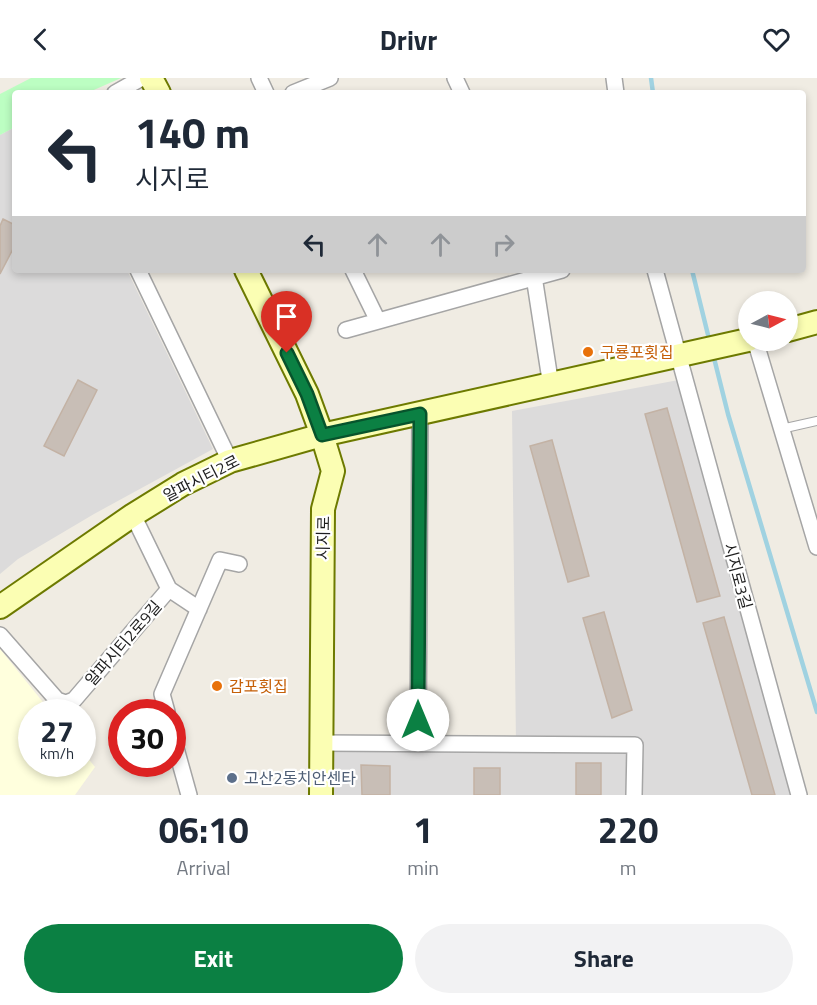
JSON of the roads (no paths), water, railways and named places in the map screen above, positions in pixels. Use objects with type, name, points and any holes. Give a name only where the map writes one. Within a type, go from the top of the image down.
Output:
[{"type":"street","points":[[120,90],[142,78]]},
{"type":"street","points":[[300,90],[330,78]]},
{"type":"street","points":[[139,273],[230,461]]},
{"type":"street","points":[[247,273],[307,394],[322,435],[738,343]]},
{"type":"street","points":[[354,273],[378,321]]},
{"type":"street","points":[[656,273],[678,356]]},
{"type":"street","points":[[346,330],[534,274],[551,386]]},
{"type":"street","points":[[798,327],[817,322]]},
{"type":"street","points":[[752,351],[810,500],[817,547]]},
{"type":"street","name":"시지로3길","points":[[678,356],[798,795]]},
{"type":"street","points":[[418,743],[420,414]]},
{"type":"street","name":"알파시티2로","points":[[0,607],[133,515],[183,484],[230,461],[322,435]]},
{"type":"street","name":"시지로","points":[[321,795],[323,509],[333,471],[322,435]]},
{"type":"street","name":"알파시티2로9길","points":[[133,515],[169,589],[199,609]]},
{"type":"street","points":[[163,699],[162,694],[220,560],[239,564]]},
{"type":"street","name":"알파시티2로9길","points":[[0,635],[57,700],[66,703],[74,700],[169,589]]},
{"type":"street","points":[[321,743],[635,745],[634,795]]},
{"type":"street","points":[[184,777],[189,795]]},
{"type":"lane","points":[[782,429],[817,420]]},
{"type":"waterway","points":[[651,78],[653,90]]},
{"type":"waterway","points":[[693,273],[710,343]]},
{"type":"waterway","points":[[713,354],[728,414],[817,712]]},
{"type":"place","name":"구룡포횟집","points":[[588,352]]},
{"type":"place","name":"감포횟집","points":[[217,686]]},
{"type":"place","name":"고산2동치안센타","points":[[232,778]]}]
